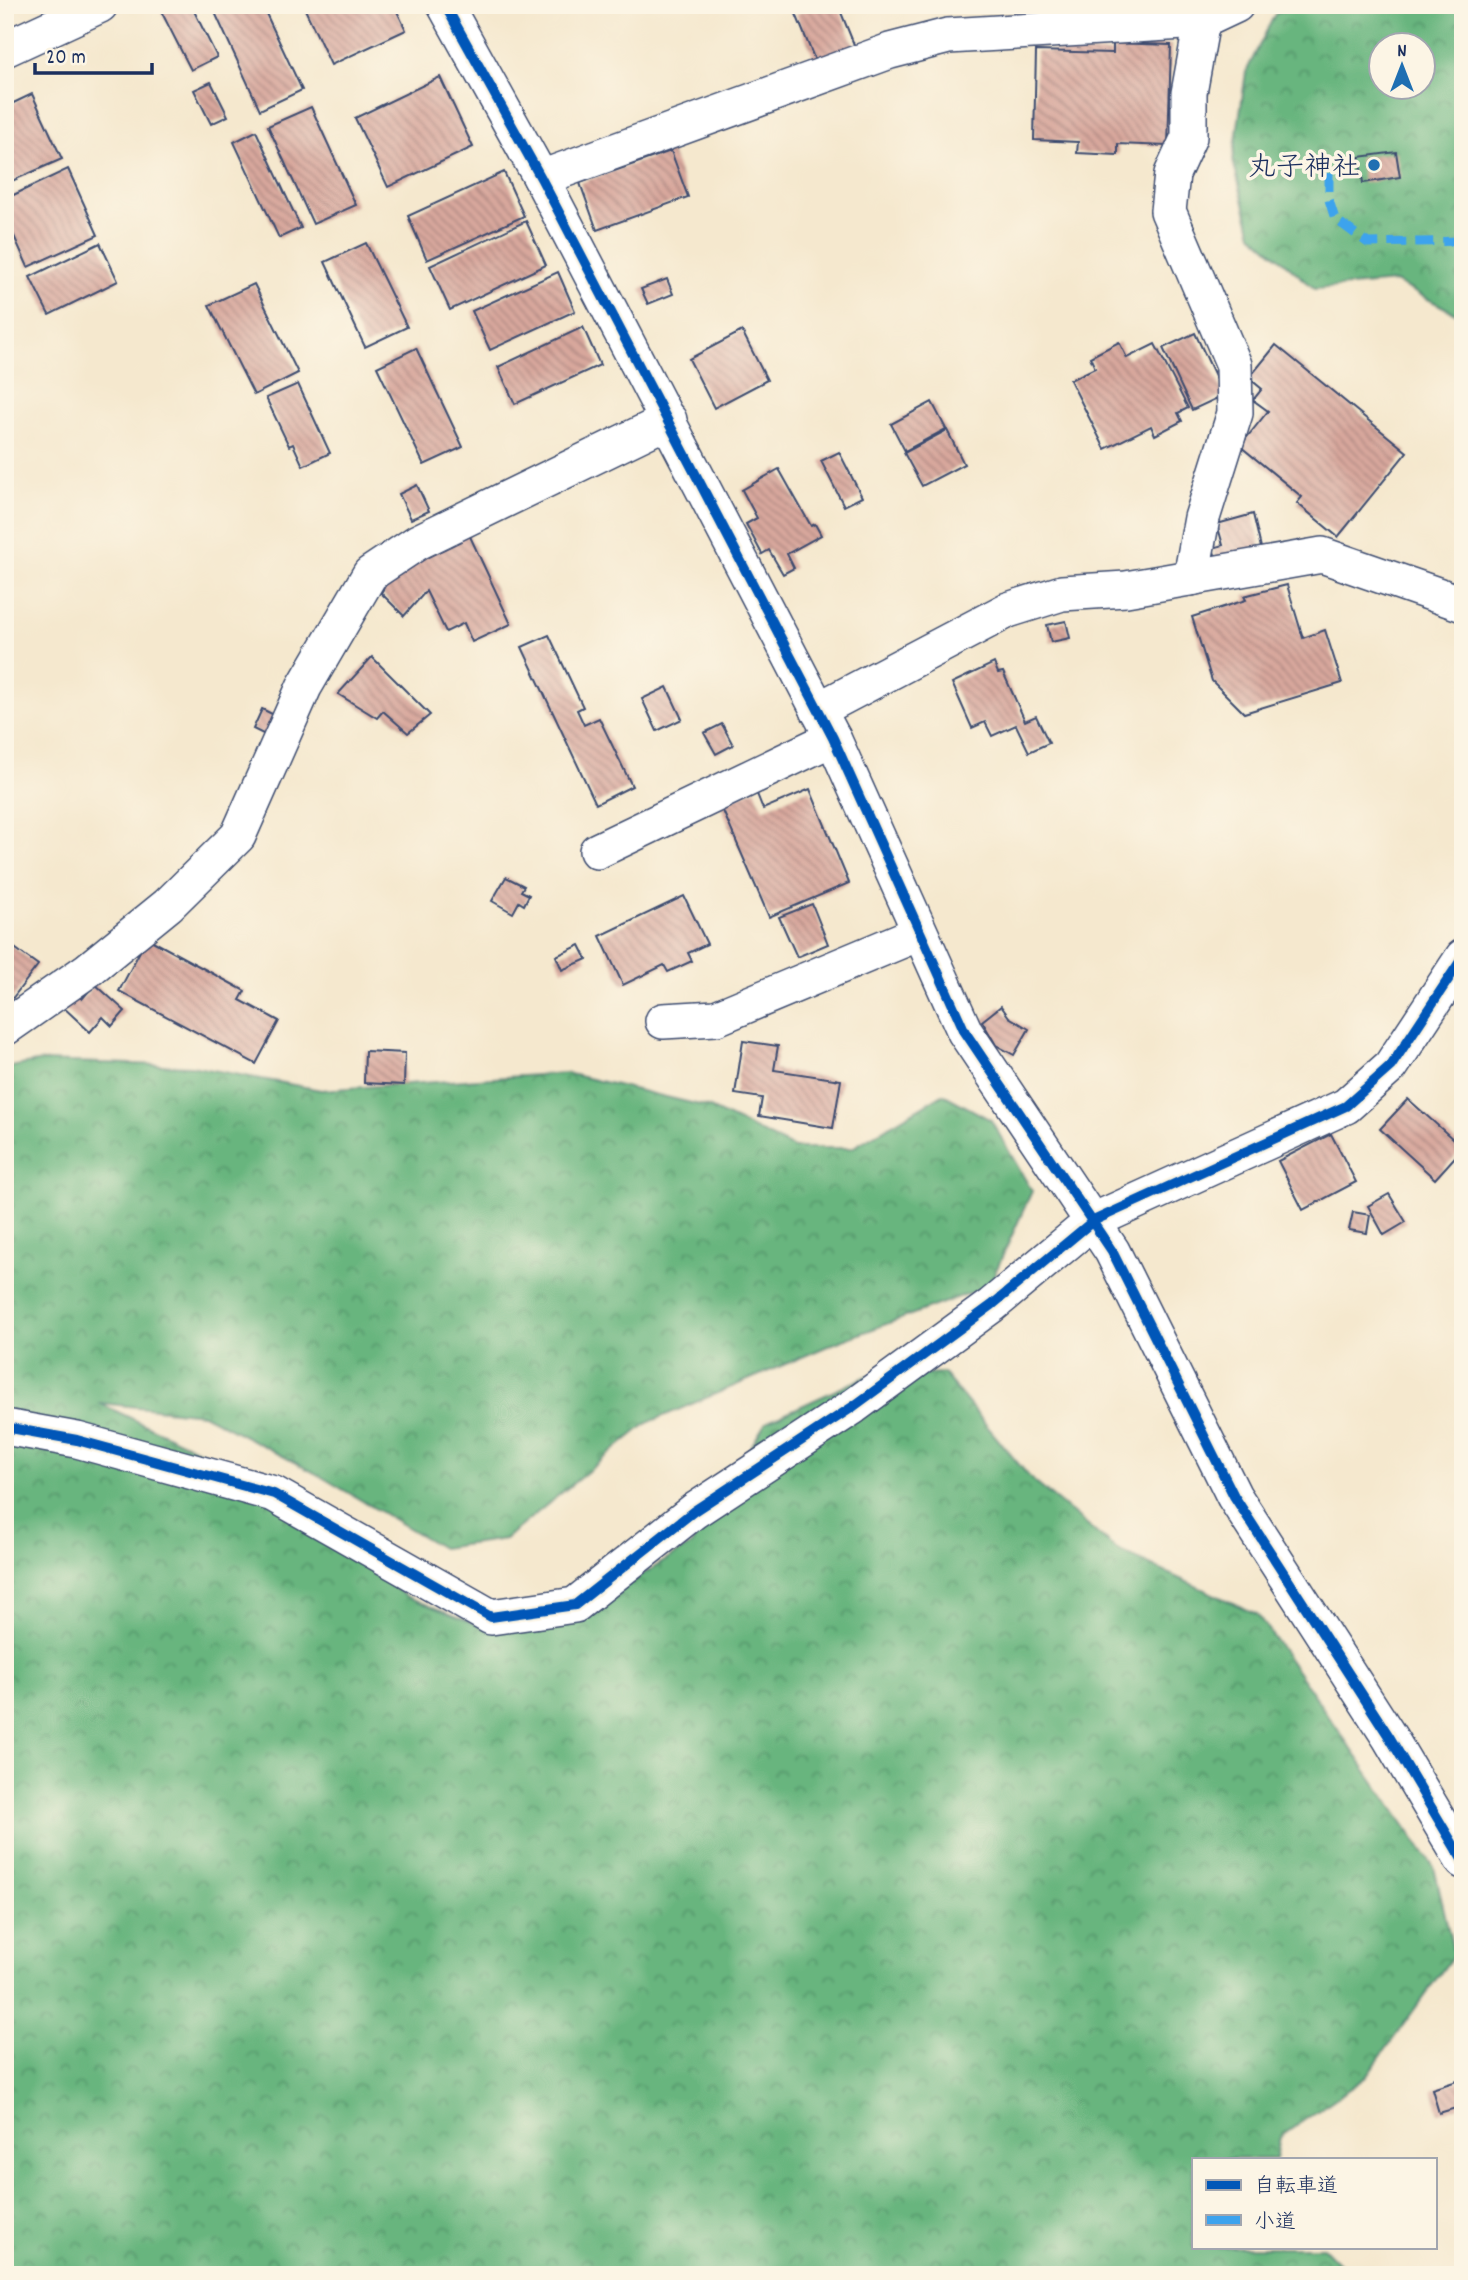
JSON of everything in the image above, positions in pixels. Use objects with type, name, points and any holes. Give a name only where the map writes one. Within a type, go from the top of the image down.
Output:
[{"type":"street","points":[[5,49],[100,5]]},
{"type":"street","points":[[445,5],[541,178],[669,420],[825,724],[965,1032],[1112,1251],[1234,1496],[1390,1738],[1463,1861]]},
{"type":"street","points":[[541,178],[890,51],[948,36],[1202,20],[1236,5]]},
{"type":"street","points":[[1191,578],[1202,518],[1235,413],[1234,365],[1168,211],[1172,174],[1189,136],[1189,93],[1202,20]]},
{"type":"street","points":[[5,1028],[88,970],[169,905],[238,836],[304,687],[370,574],[418,542],[669,420]]},
{"type":"street","points":[[597,851],[825,724],[1008,610],[1062,593],[1126,589],[1322,555],[1463,604]]},
{"type":"street","points":[[663,1021],[716,1018],[919,933]]},
{"type":"street","points":[[5,1427],[77,1440],[274,1494],[491,1617],[575,1605],[694,1511],[854,1406],[992,1305],[1093,1221],[1346,1106],[1391,1066],[1434,995],[1463,957]]},
{"type":"green space","points":[[1295,5],[1463,5],[1463,317],[1395,282],[1315,289],[1252,234],[1233,161],[1246,72],[1275,14]]},
{"type":"green space","points":[[42,1061],[191,1066],[321,1090],[566,1073],[708,1107],[794,1148],[852,1148],[943,1094],[991,1120],[1032,1191],[989,1286],[835,1343],[647,1423],[505,1539],[442,1548],[315,1473],[203,1414],[99,1403],[215,1458],[294,1505],[405,1596],[486,1628],[572,1617],[691,1545],[766,1422],[867,1376],[943,1373],[1031,1479],[1117,1550],[1257,1614],[1434,1867],[1454,1954],[1366,2077],[1280,2137],[1276,2158],[1192,2158],[1192,2248],[1324,2248],[1344,2268],[1343,2275],[5,2275],[5,1068]]},
{"type":"building","points":[[172,5],[191,5],[217,57],[191,70],[161,11]]},
{"type":"building","points":[[262,5],[302,90],[260,110],[212,6]]},
{"type":"building","points":[[303,5],[394,5],[406,30],[331,65]]},
{"type":"building","points":[[818,5],[838,5],[855,47],[816,63],[796,14]]},
{"type":"building","points":[[1113,43],[1171,45],[1168,146],[1118,144],[1118,155],[1077,153],[1078,142],[1034,140],[1036,51],[1113,53]]},
{"type":"building","points":[[440,77],[473,147],[388,187],[355,118]]},
{"type":"building","points":[[211,82],[228,116],[211,124],[194,90]]},
{"type":"building","points":[[32,94],[62,159],[5,184],[5,107]]},
{"type":"building","points":[[311,107],[356,205],[313,224],[268,126]]},
{"type":"building","points":[[256,131],[301,228],[279,238],[234,142]]},
{"type":"building","points":[[671,151],[688,197],[597,230],[580,183]]},
{"type":"building","points":[[1396,152],[1400,177],[1363,183],[1359,157]]},
{"type":"building","points":[[68,169],[98,235],[28,267],[5,216],[5,199]]},
{"type":"building","points":[[504,172],[524,216],[427,260],[408,216]]},
{"type":"building","points":[[526,221],[546,265],[450,310],[430,266]]},
{"type":"building","points":[[100,243],[118,281],[49,315],[30,277]]},
{"type":"building","points":[[366,243],[407,327],[365,347],[325,262]]},
{"type":"building","points":[[558,272],[575,311],[490,350],[472,311]]},
{"type":"building","points":[[667,279],[673,294],[648,304],[641,289]]},
{"type":"building","points":[[254,284],[298,373],[254,395],[209,305]]},
{"type":"building","points":[[583,327],[600,365],[515,404],[498,367]]},
{"type":"building","points":[[742,331],[767,380],[714,408],[689,359]]},
{"type":"building","points":[[1195,333],[1224,395],[1192,410],[1163,348]]},
{"type":"building","points":[[1119,342],[1127,358],[1155,344],[1188,408],[1178,413],[1182,421],[1155,435],[1151,426],[1105,449],[1070,380],[1095,368],[1090,357]]},
{"type":"building","points":[[1276,345],[1407,452],[1338,537],[1297,503],[1302,497],[1240,446],[1268,411],[1253,400],[1262,389],[1249,378]]},
{"type":"building","points":[[416,348],[463,447],[424,465],[377,367]]},
{"type":"building","points":[[298,384],[330,453],[303,466],[293,444],[289,446],[266,398]]},
{"type":"building","points":[[932,402],[946,429],[905,451],[891,424]]},
{"type":"building","points":[[947,430],[964,464],[922,486],[904,453]]},
{"type":"building","points":[[839,452],[862,497],[844,506],[821,461]]},
{"type":"building","points":[[779,469],[811,526],[815,524],[821,535],[787,554],[794,568],[783,574],[769,550],[762,554],[746,524],[757,518],[742,490]]},
{"type":"building","points":[[417,485],[429,511],[411,519],[399,494]]},
{"type":"building","points":[[1253,514],[1263,556],[1219,568],[1213,548],[1223,545],[1217,524]]},
{"type":"building","points":[[467,530],[511,624],[472,642],[464,623],[446,632],[426,591],[404,616],[381,593],[391,575]]},
{"type":"building","points":[[1287,585],[1303,638],[1325,630],[1342,683],[1244,713],[1212,681],[1192,617],[1246,600],[1244,596]]},
{"type":"building","points":[[1066,621],[1070,638],[1051,642],[1047,625]]},
{"type":"building","points":[[549,635],[583,707],[577,710],[584,725],[599,718],[632,786],[596,804],[522,647]]},
{"type":"building","points":[[372,657],[430,715],[408,733],[383,711],[377,718],[338,694]]},
{"type":"building","points":[[994,663],[998,673],[1003,672],[1025,721],[1036,716],[1049,743],[1029,752],[1016,725],[992,736],[985,722],[972,728],[952,683]]},
{"type":"building","points":[[667,687],[682,719],[657,731],[642,699]]},
{"type":"building","points":[[262,709],[276,716],[267,736],[253,729]]},
{"type":"building","points":[[722,724],[733,745],[716,754],[704,733]]},
{"type":"building","points":[[755,789],[763,809],[810,789],[849,883],[769,917],[720,804]]},
{"type":"building","points":[[506,877],[524,886],[521,891],[529,895],[524,905],[519,902],[513,913],[492,901]]},
{"type":"building","points":[[684,896],[707,944],[688,953],[692,961],[668,972],[664,965],[623,985],[600,936]]},
{"type":"building","points":[[812,904],[828,944],[797,957],[779,917]]},
{"type":"building","points":[[147,938],[245,991],[240,1000],[279,1021],[256,1064],[119,991]]},
{"type":"building","points":[[5,941],[38,965],[8,1004],[5,1002]]},
{"type":"building","points":[[580,945],[587,959],[562,970],[556,956]]},
{"type":"building","points":[[95,984],[125,1011],[112,1026],[103,1017],[90,1032],[62,1006],[74,992],[82,999]]},
{"type":"building","points":[[1001,1006],[1009,1017],[1029,1029],[1014,1055],[996,1045],[982,1021]]},
{"type":"building","points":[[743,1041],[778,1046],[774,1070],[841,1080],[833,1128],[759,1116],[762,1098],[735,1094]]},
{"type":"building","points":[[365,1051],[405,1053],[404,1085],[364,1083]]},
{"type":"building","points":[[1408,1099],[1463,1148],[1435,1179],[1380,1129]]},
{"type":"building","points":[[1331,1134],[1356,1182],[1303,1210],[1278,1161]]},
{"type":"building","points":[[1389,1194],[1406,1222],[1384,1235],[1368,1206]]},
{"type":"building","points":[[1353,1212],[1370,1215],[1367,1233],[1349,1230]]},
{"type":"building","points":[[1463,2079],[1463,2106],[1439,2113],[1432,2089]]},
{"type":"marked path","points":[[1329,173],[1329,200],[1335,219],[1368,243],[1463,241]]},
{"type":"cycle path","points":[[445,5],[541,178],[833,738],[965,1032],[1112,1251],[1234,1496],[1390,1738],[1463,1861]]},
{"type":"cycle path","points":[[5,1427],[77,1440],[274,1494],[491,1617],[575,1605],[694,1511],[854,1406],[992,1305],[1093,1221],[1346,1106],[1391,1066],[1463,957]]},
{"type":"place","name":"丸子神社","points":[[1374,165]]}]
